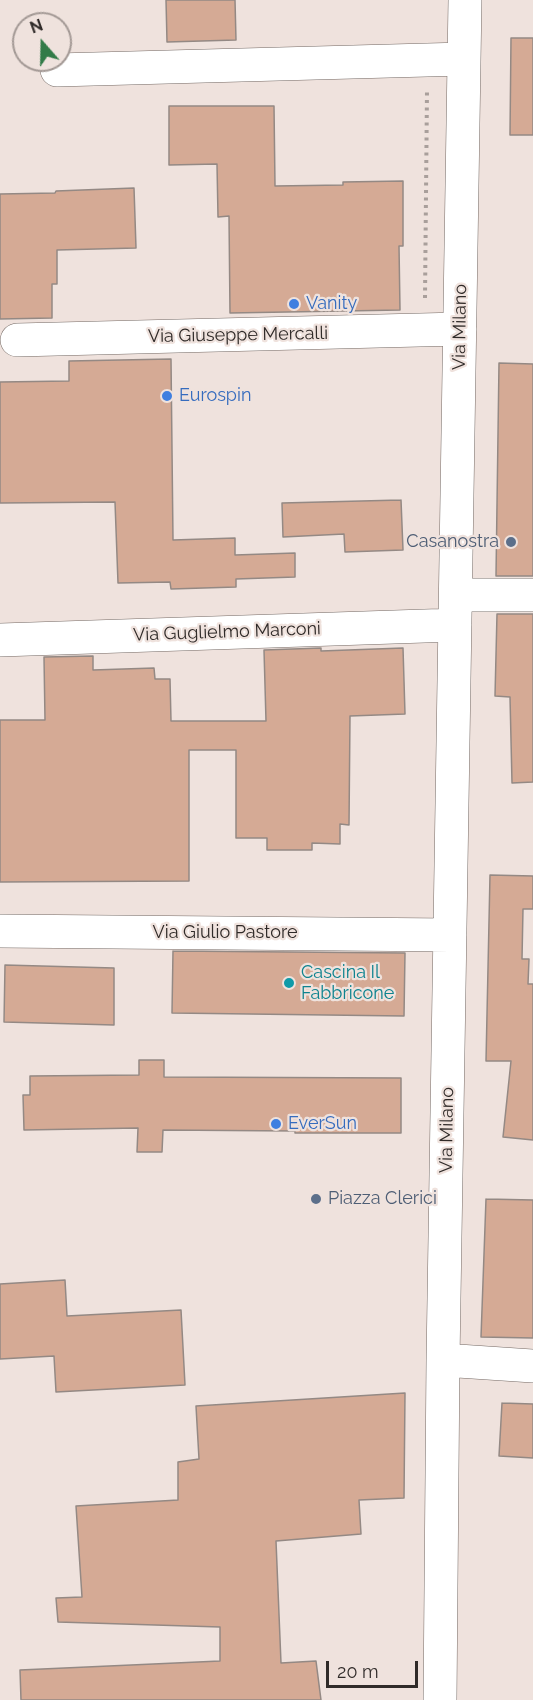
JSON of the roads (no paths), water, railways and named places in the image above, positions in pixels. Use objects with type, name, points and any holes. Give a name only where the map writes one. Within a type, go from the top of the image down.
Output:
[{"type":"street","name":"Via Milano","points":[[440,1700],[443,1360],[465,0]]},
{"type":"street","points":[[72,70],[464,59]]},
{"type":"street","name":"Via Giuseppe Mercalli","points":[[17,340],[460,329]]},
{"type":"street","points":[[455,610],[533,595]]},
{"type":"street","name":"Via Guglielmo Marconi","points":[[0,640],[455,610]]},
{"type":"street","name":"Via Giulio Pastore","points":[[0,931],[450,934]]},
{"type":"street","points":[[443,1360],[533,1366]]},
{"type":"place","name":"Vanity","points":[[294,304]]},
{"type":"place","name":"Eurospin","points":[[167,396]]},
{"type":"place","name":"Casanostra","points":[[511,542]]},
{"type":"place","name":"Cascina Il Fabbricone","points":[[289,983]]},
{"type":"place","name":"EverSun","points":[[276,1124]]},
{"type":"place","name":"Piazza Clerici","points":[[316,1199]]}]
